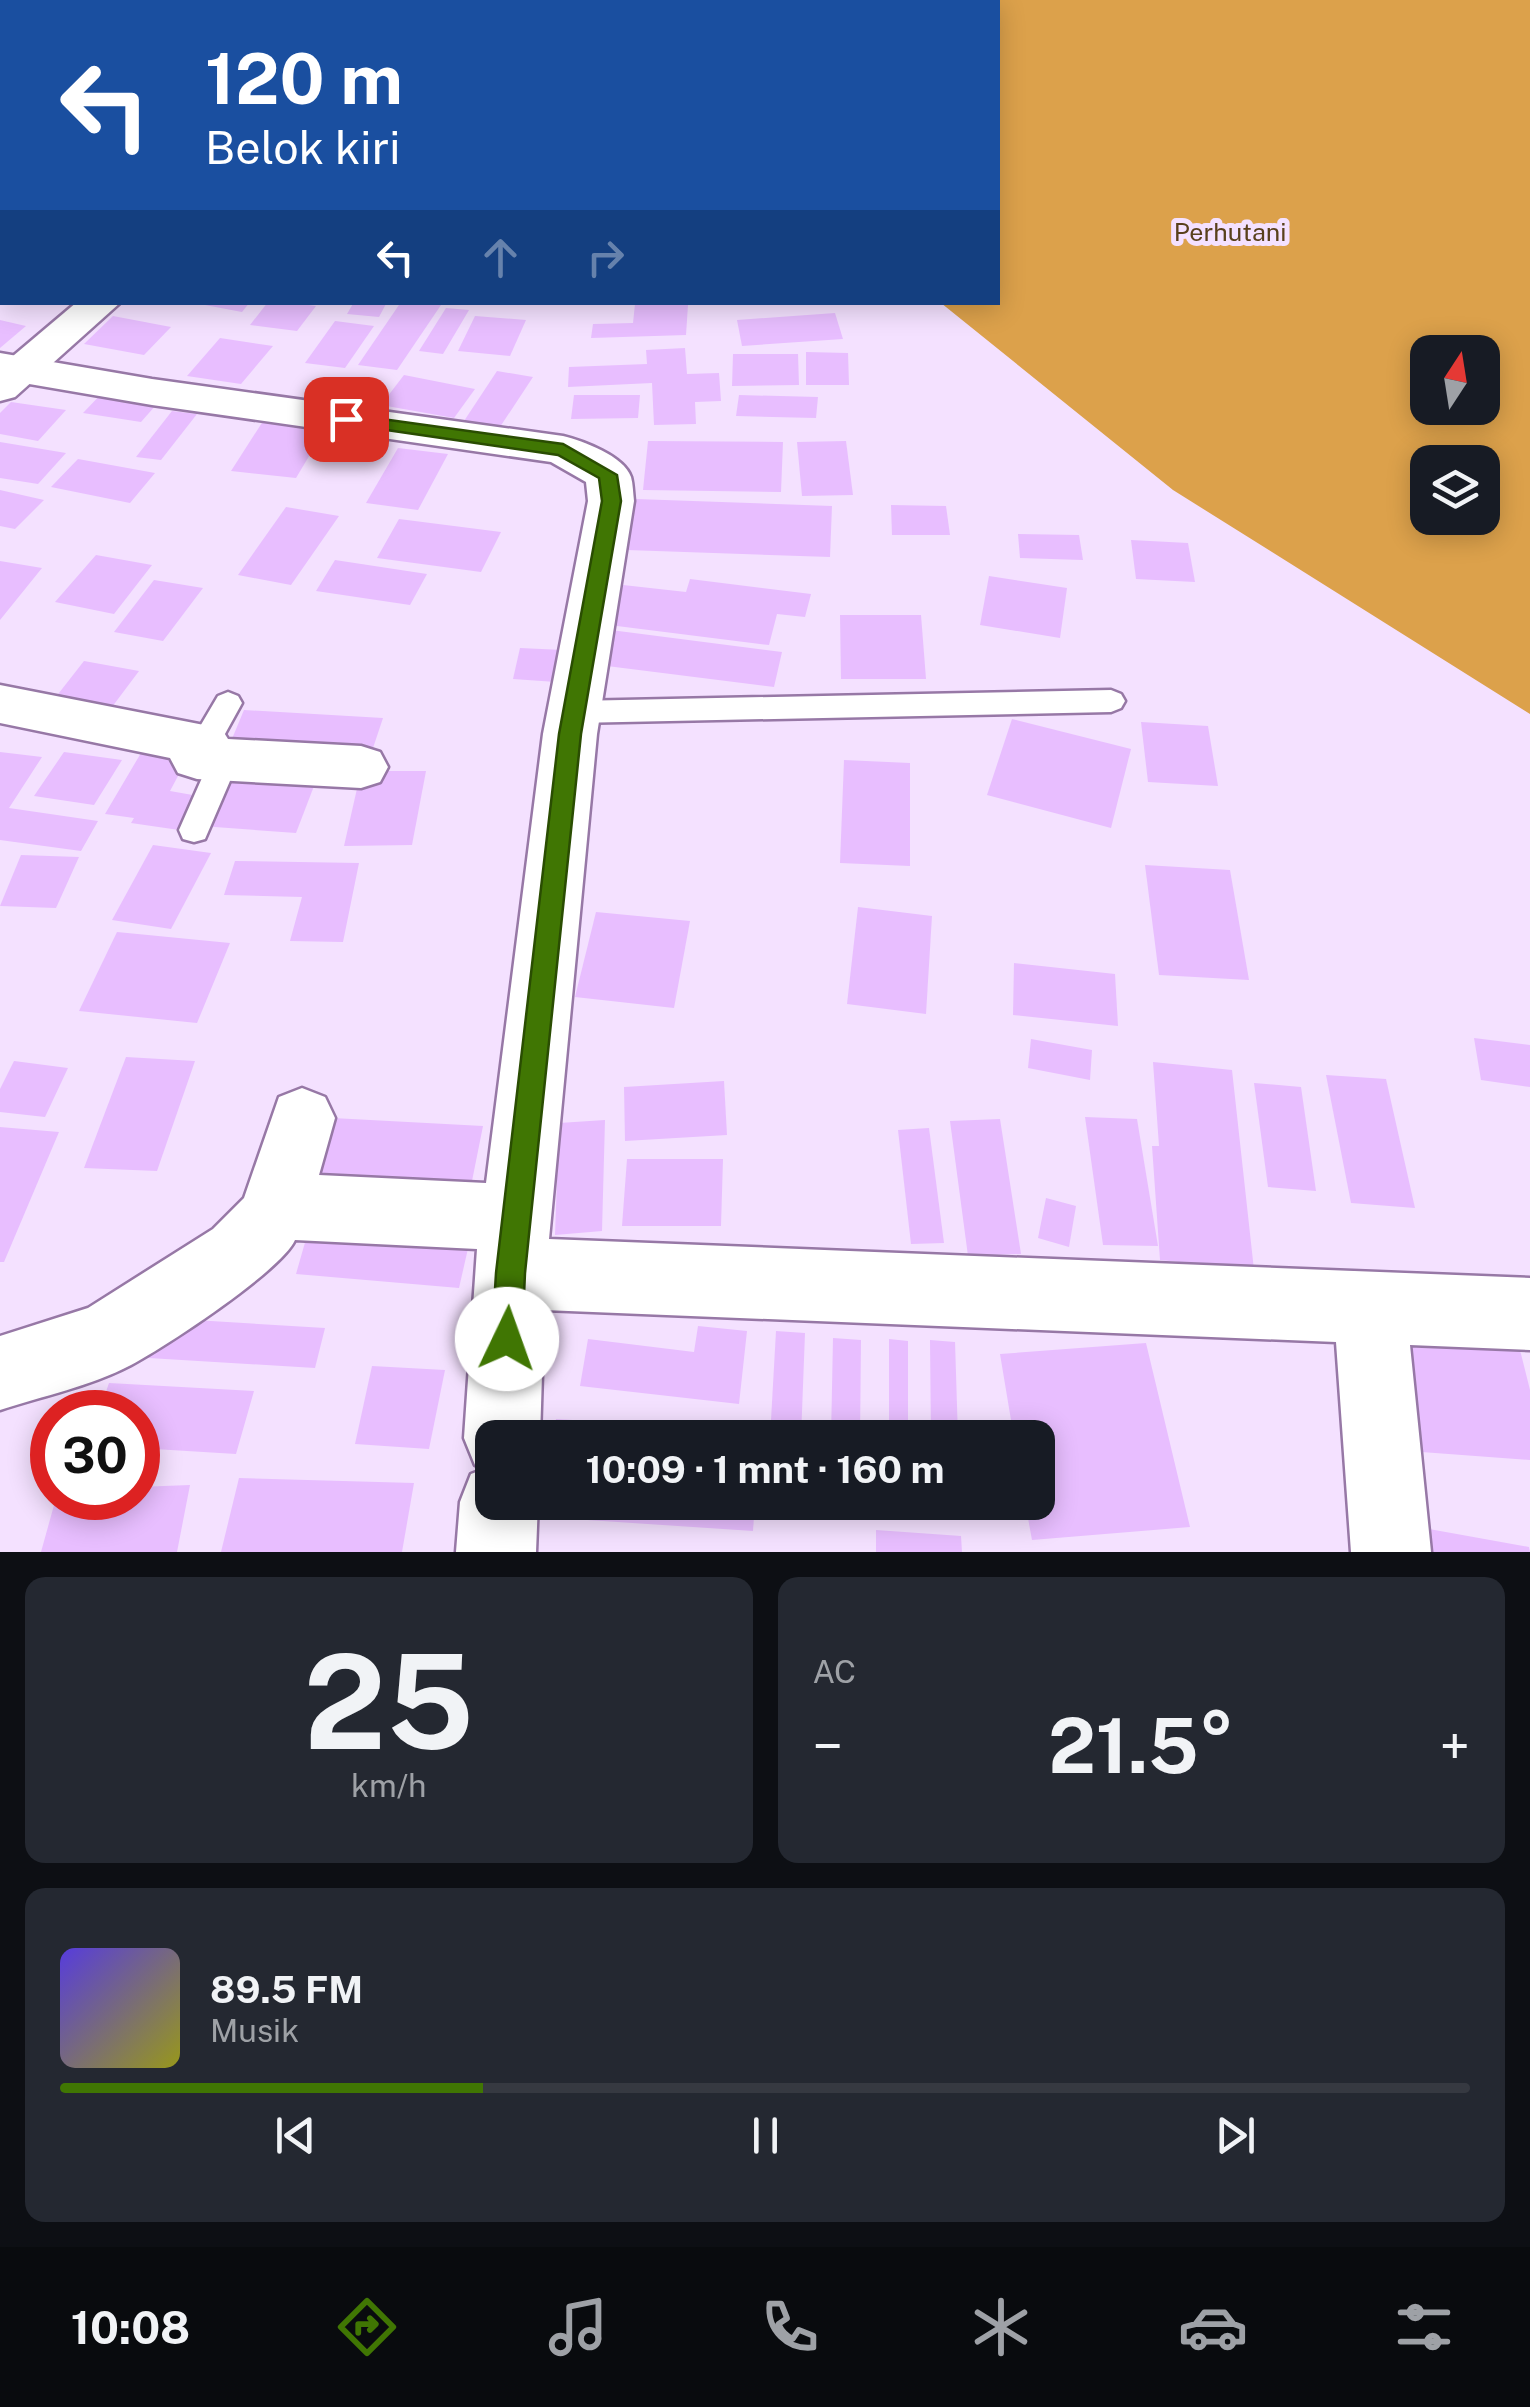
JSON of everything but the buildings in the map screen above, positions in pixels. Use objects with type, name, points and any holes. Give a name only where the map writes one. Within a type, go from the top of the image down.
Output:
[{"type":"street","points":[[7,374],[98,305]]},
{"type":"street","points":[[7,374],[563,450],[608,475],[611,501],[575,712],[554,866],[513,1246],[503,1420]]},
{"type":"street","points":[[0,704],[219,736],[361,767]]},
{"type":"street","points":[[0,1374],[106,1339],[238,1254],[266,1227],[276,1206],[302,1118]]},
{"type":"street","points":[[276,1206],[513,1246],[1370,1308],[1530,1314]]},
{"type":"street","points":[[1370,1308],[1391,1552]]},
{"type":"street","points":[[496,1552],[498,1520]]},
{"type":"lane","points":[[575,712],[1111,701]]},
{"type":"lane","points":[[194,830],[219,736]]},
{"type":"green space","name":"Perhutani","points":[[1000,0],[1530,0],[1530,714],[1173,490],[943,305],[1000,305]]},
{"type":"route","points":[[346,419],[563,450],[608,475],[611,501],[570,734],[554,866],[510,1273],[507,1339]]}]
